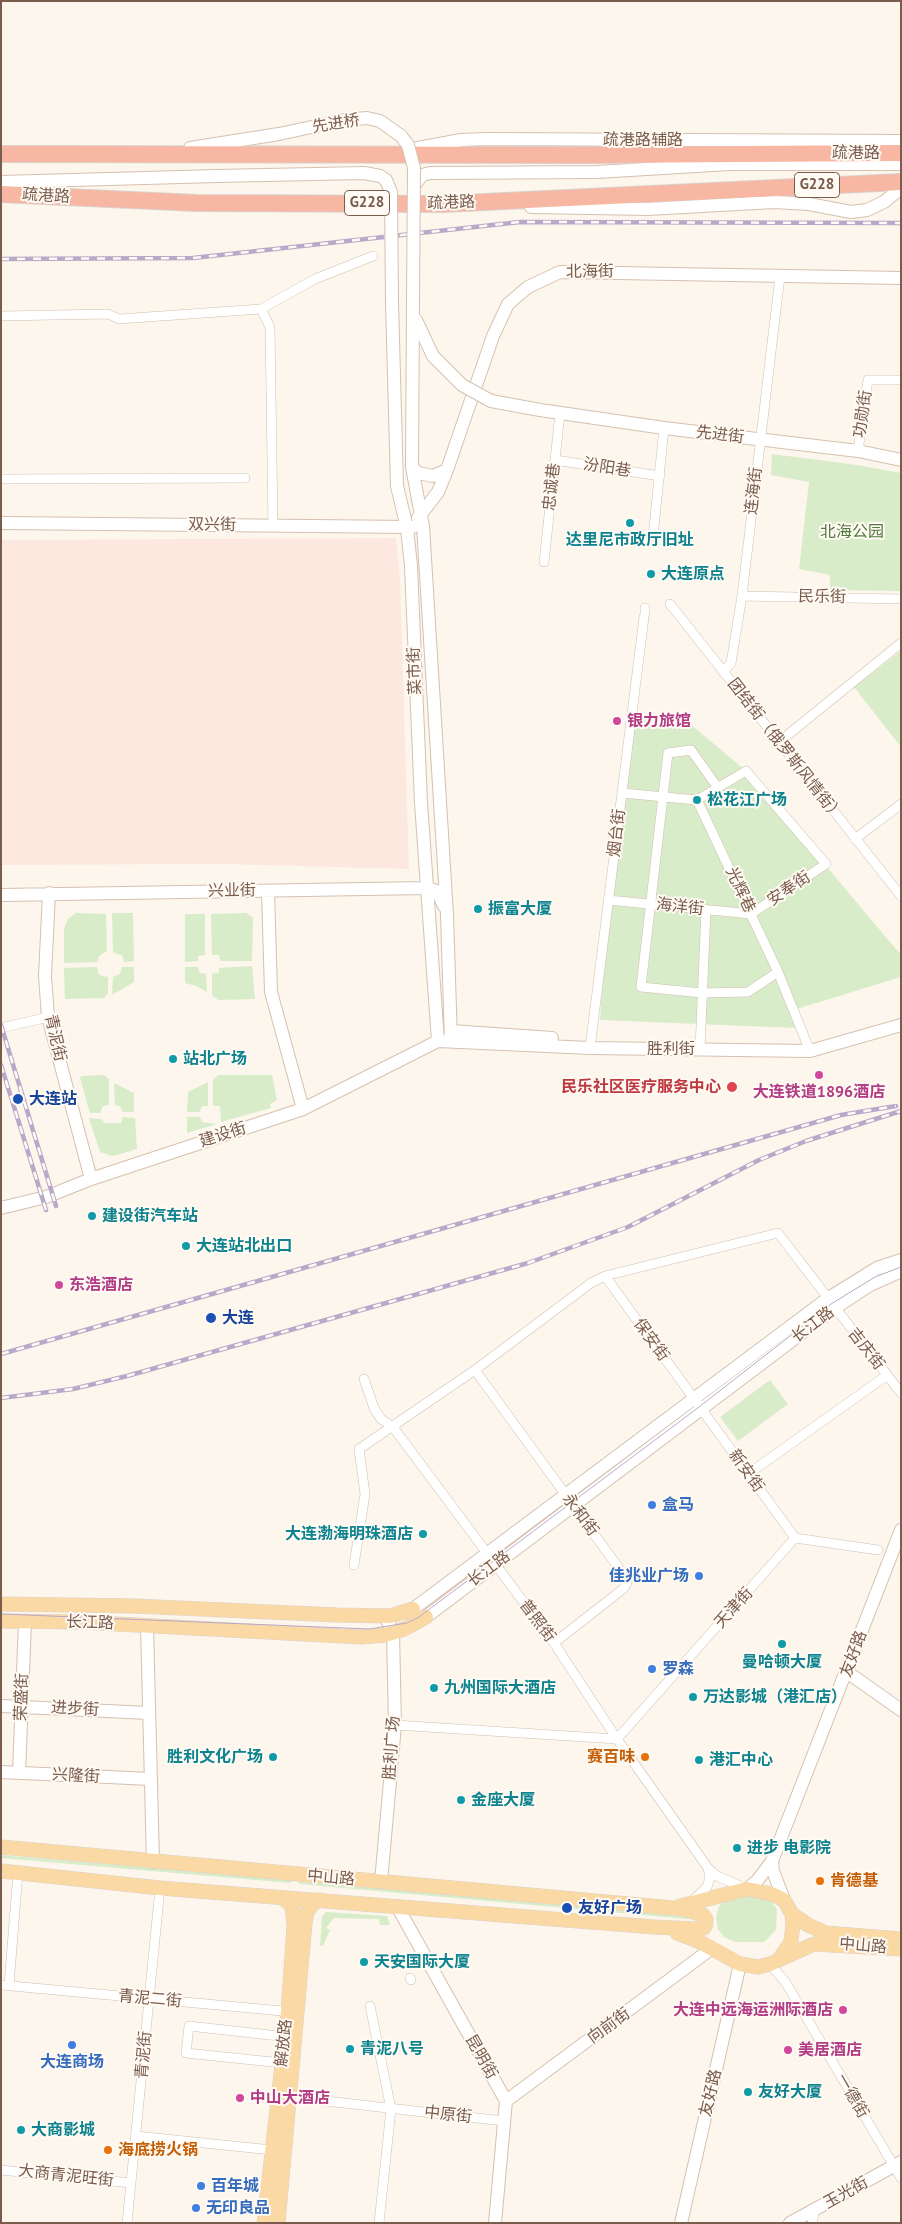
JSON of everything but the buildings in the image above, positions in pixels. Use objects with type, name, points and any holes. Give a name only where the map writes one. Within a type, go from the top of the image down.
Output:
[{"type":"highway","name":"疏港路","points":[[1,154],[587,155],[901,153]]},
{"type":"highway","name":"疏港路","points":[[1,194],[197,203],[443,204],[901,182]]},
{"type":"main road","name":"长江路","points":[[1,1604],[118,1605],[284,1614],[385,1616],[403,1614],[414,1609]]},
{"type":"main road","name":"长江路","points":[[1,1621],[147,1626],[352,1637],[376,1636],[393,1632],[426,1617]]},
{"type":"main road","name":"中山路","points":[[1,1847],[662,1908]]},
{"type":"main road","name":"中山路","points":[[1,1871],[160,1888],[654,1928]]},
{"type":"main road","points":[[662,1908],[680,1906],[747,1889],[772,1894],[784,1900],[792,1914],[826,1938]]},
{"type":"main road","name":"解放路","points":[[283,1898],[289,1902],[294,1912],[293,2012]]},
{"type":"main road","name":"解放路","points":[[278,2223],[290,2097],[290,2037],[293,2012],[307,1912],[312,1904],[319,1900]]},
{"type":"main road","points":[[654,1928],[695,1929],[704,1928],[706,1924],[706,1919],[696,1912],[662,1908]]},
{"type":"main road","points":[[775,1961],[791,1942],[793,1932],[792,1914]]},
{"type":"main road","points":[[654,1928],[686,1935],[740,1964],[758,1966],[775,1961],[800,1948],[826,1938]]},
{"type":"main road","name":"中山路","points":[[826,1938],[901,1939]]},
{"type":"main road","name":"中山路","points":[[826,1938],[901,1949]]},
{"type":"main road","name":"解放路","points":[[264,2223],[282,2063],[290,2037]]},
{"type":"street","name":"先进桥","points":[[142,154],[279,134],[356,119],[380,122],[402,136],[408,145],[414,168],[413,305]]},
{"type":"street","name":"疏港路辅路","points":[[387,155],[438,144],[486,139],[901,141]]},
{"type":"street","name":"疏港路辅路","points":[[414,186],[422,175],[430,173],[597,172],[729,164],[901,164]]},
{"type":"street","name":"菜市街","points":[[1,182],[364,173],[380,176],[386,180],[391,192],[397,486],[407,528],[411,566],[426,888],[438,1042]]},
{"type":"street","points":[[443,204],[619,209],[783,202],[850,212],[867,210],[884,202],[901,188]]},
{"type":"street","points":[[1,316],[108,314],[119,319],[261,309],[315,279],[373,256]]},
{"type":"street","name":"北海街","points":[[407,528],[422,520],[438,492],[493,336],[508,304],[528,287],[560,272],[901,278]]},
{"type":"street","name":"连海街","points":[[723,672],[731,663],[742,596],[780,276]]},
{"type":"street","name":"先进街","points":[[413,305],[418,327],[433,356],[462,385],[491,401],[664,428],[858,451],[901,460]]},
{"type":"street","points":[[413,305],[412,467],[422,520],[447,915],[451,1036]]},
{"type":"street","points":[[261,309],[270,327],[273,526]]},
{"type":"street","name":"功勋街","points":[[858,451],[868,380],[901,380]]},
{"type":"street","name":"忠诚巷","points":[[544,562],[560,413]]},
{"type":"street","points":[[654,537],[664,428]]},
{"type":"street","name":"汾阳巷","points":[[555,460],[660,476]]},
{"type":"street","points":[[412,467],[418,473],[433,476],[447,470]]},
{"type":"street","points":[[1,479],[245,478]]},
{"type":"street","name":"双兴街","points":[[1,523],[407,528]]},
{"type":"street","name":"民乐街","points":[[742,596],[901,599]]},
{"type":"street","name":"团结街（俄罗斯风情街）","points":[[670,604],[901,896]]},
{"type":"street","name":"烟台街","points":[[590,1044],[645,613]]},
{"type":"street","points":[[779,742],[901,643]]},
{"type":"street","points":[[622,793],[664,797],[697,800],[718,788],[691,750],[668,753],[664,797],[641,987],[702,993],[748,992],[778,972]]},
{"type":"street","name":"安奉街","points":[[718,788],[746,771],[826,864],[752,914]]},
{"type":"street","name":"光辉巷","points":[[697,800],[752,914],[808,1047]]},
{"type":"street","points":[[855,839],[901,804]]},
{"type":"street","points":[[426,888],[437,891],[447,915]]},
{"type":"street","name":"兴业街","points":[[1,895],[426,888]]},
{"type":"street","points":[[268,891],[271,992],[303,1109]]},
{"type":"street","name":"青泥街","points":[[49,893],[45,976],[48,1017],[91,1178]]},
{"type":"street","name":"海洋街","points":[[608,900],[752,914]]},
{"type":"street","points":[[700,1045],[706,910]]},
{"type":"street","name":"胜利街","points":[[808,1047],[901,1016]]},
{"type":"street","points":[[1,1028],[48,1017]]},
{"type":"street","name":"胜利街","points":[[438,1042],[451,1036],[590,1044],[808,1047],[901,1025]]},
{"type":"street","name":"建设街","points":[[1,1208],[46,1197],[91,1178],[303,1109],[438,1042]]},
{"type":"street","name":"吉庆街","points":[[605,1276],[778,1233],[886,1376],[901,1393]]},
{"type":"street","name":"长江路","points":[[414,1609],[490,1560],[570,1502],[831,1304],[869,1272],[901,1260]]},
{"type":"street","name":"长江路","points":[[831,1304],[901,1271]]},
{"type":"street","points":[[354,1565],[365,1494],[359,1449],[394,1427],[475,1370],[591,1283],[605,1276]]},
{"type":"street","name":"保安街","points":[[605,1276],[697,1405]]},
{"type":"street","name":"永和街","points":[[475,1370],[623,1573],[627,1583],[554,1643]]},
{"type":"street","points":[[748,1474],[886,1376]]},
{"type":"street","name":"普照街","points":[[364,1379],[374,1408],[381,1418],[394,1427],[490,1560],[554,1643],[617,1739],[708,1868]]},
{"type":"street","name":"新安街","points":[[697,1405],[795,1538]]},
{"type":"street","name":"友好路","points":[[747,1889],[757,1881],[772,1861],[901,1530]]},
{"type":"street","points":[[795,1538],[878,1550]]},
{"type":"street","name":"天津街","points":[[617,1739],[795,1538]]},
{"type":"street","name":"长江路","points":[[426,1617],[490,1560]]},
{"type":"street","name":"胜利广场","points":[[382,1882],[395,1725],[393,1632],[385,1616]]},
{"type":"street","name":"荣盛街","points":[[20,1773],[25,1622]]},
{"type":"street","points":[[147,1626],[153,1862]]},
{"type":"street","points":[[847,1672],[901,1710]]},
{"type":"street","name":"进步街","points":[[1,1706],[149,1713]]},
{"type":"street","points":[[395,1725],[617,1739]]},
{"type":"street","name":"兴隆街","points":[[1,1772],[151,1779]]},
{"type":"street","points":[[772,1861],[773,1870],[784,1900]]},
{"type":"street","points":[[708,1868],[717,1876],[747,1889]]},
{"type":"street","points":[[680,1906],[693,1900],[707,1886],[710,1878],[708,1868]]},
{"type":"street","points":[[5,1985],[18,1872]]},
{"type":"street","name":"青泥街","points":[[127,2223],[160,1888]]},
{"type":"street","name":"昆明街","points":[[397,1906],[506,2101]]},
{"type":"street","name":"向前街","points":[[506,2101],[711,1949]]},
{"type":"street","name":"一德街","points":[[775,1961],[786,1983],[897,2164],[901,2178]]},
{"type":"street","name":"友好路","points":[[682,2223],[740,1964]]},
{"type":"street","name":"青泥二街","points":[[5,1985],[293,2012]]},
{"type":"street","points":[[370,2006],[391,2109],[379,2223]]},
{"type":"street","points":[[282,2063],[186,2053],[189,2026],[290,2037]]},
{"type":"street","name":"中原街","points":[[290,2097],[504,2120]]},
{"type":"street","points":[[495,2223],[506,2101]]},
{"type":"street","points":[[136,2136],[272,2150]]},
{"type":"street","name":"玉光街","points":[[790,2223],[897,2164]]},
{"type":"street","name":"大商青泥旺街","points":[[1,2170],[131,2183]]},
{"type":"street","points":[[812,2223],[815,2210]]},
{"type":"shaded area","points":[[396,538],[400,578],[409,869],[223,864],[1,865],[1,540]]},
{"type":"green space","name":"北海公园","points":[[772,454],[857,465],[901,473],[901,591],[830,590],[830,575],[799,569],[809,482],[771,475]]},
{"type":"green space","points":[[901,651],[901,747],[854,687]]},
{"type":"green space","points":[[631,717],[689,723],[746,771],[901,955],[901,977],[793,1010],[789,1013],[796,1028],[600,1020],[608,900]]},
{"type":"green space","points":[[76,913],[106,914],[107,951],[99,956],[97,962],[64,963],[64,928],[68,919]]},
{"type":"green space","points":[[112,913],[133,913],[134,961],[124,962],[122,955],[113,953]]},
{"type":"green space","points":[[246,913],[253,918],[252,961],[220,961],[219,955],[212,955],[211,914]]},
{"type":"green space","points":[[185,914],[205,914],[205,955],[198,956],[198,961],[185,962]]},
{"type":"green space","points":[[252,966],[255,999],[218,1000],[212,995],[212,974],[219,973],[219,968]]},
{"type":"green space","points":[[97,967],[99,975],[108,977],[108,993],[104,998],[65,999],[64,968]]},
{"type":"green space","points":[[122,967],[134,967],[134,982],[112,995],[113,977],[120,974]]},
{"type":"green space","points":[[185,967],[198,967],[200,973],[206,974],[207,992],[185,983]]},
{"type":"green space","points":[[104,1075],[109,1079],[109,1105],[103,1106],[100,1113],[90,1113],[80,1078],[82,1076]]},
{"type":"green space","points":[[218,1075],[272,1075],[277,1100],[270,1104],[271,1108],[221,1122],[220,1106],[213,1106],[213,1080]]},
{"type":"green space","points":[[208,1082],[208,1106],[202,1106],[199,1112],[187,1112],[188,1092]]},
{"type":"green space","points":[[114,1083],[134,1093],[134,1112],[123,1112],[120,1106],[115,1105]]},
{"type":"green space","points":[[123,1117],[135,1118],[137,1149],[113,1156],[100,1152],[89,1118],[102,1119],[104,1123],[121,1123]]},
{"type":"green space","points":[[187,1117],[200,1117],[202,1122],[217,1124],[187,1133]]},
{"type":"green space","points":[[770,1380],[788,1404],[738,1441],[720,1417]]},
{"type":"green space","points":[[1,1855],[292,1880],[291,1883],[1,1858]]},
{"type":"green space","points":[[299,1882],[688,1917],[688,1919],[299,1884]]},
{"type":"green space","points":[[742,1893],[770,1900],[777,1909],[776,1930],[764,1942],[735,1942],[724,1937],[718,1929],[716,1918],[719,1906],[724,1900]]},
{"type":"green space","points":[[326,1912],[387,1916],[390,1925],[380,1925],[379,1919],[334,1918],[326,1928],[330,1930],[323,1946],[320,1946],[322,1917]]},
{"type":"tram line","points":[[1,1614],[369,1629],[407,1623],[419,1617],[699,1407],[831,1304],[875,1277],[901,1267]]},
{"type":"railway","points":[[1,259],[193,258],[520,222],[901,223]]},
{"type":"railway","points":[[1,1025],[56,1206]]},
{"type":"railway","points":[[1,1065],[46,1210]]},
{"type":"railway","points":[[1,1354],[841,1115],[896,1106]]},
{"type":"railway","points":[[1,1398],[73,1389],[127,1376],[528,1263],[628,1227],[759,1160],[806,1141],[901,1111]]},
{"type":"place","name":"达里尼市政厅旧址","points":[[630,523]]},
{"type":"place","name":"大连原点","points":[[651,574]]},
{"type":"place","name":"银力旅馆","points":[[617,721]]},
{"type":"place","name":"松花江广场","points":[[697,800]]},
{"type":"place","name":"振富大厦","points":[[478,909]]},
{"type":"place","name":"站北广场","points":[[173,1059]]},
{"type":"place","name":"大连铁道1896酒店","points":[[819,1075]]},
{"type":"place","name":"民乐社区医疗服务中心","points":[[732,1087]]},
{"type":"place","name":"大连站","points":[[18,1099]]},
{"type":"place","name":"建设街汽车站","points":[[92,1216]]},
{"type":"place","name":"大连站北出口","points":[[186,1246]]},
{"type":"place","name":"东浩酒店","points":[[59,1285]]},
{"type":"place","name":"大连","points":[[211,1318]]},
{"type":"place","name":"盒马","points":[[652,1505]]},
{"type":"place","name":"大连渤海明珠酒店","points":[[423,1534]]},
{"type":"place","name":"佳兆业广场","points":[[699,1576]]},
{"type":"place","name":"曼哈顿大厦","points":[[782,1644]]},
{"type":"place","name":"罗森","points":[[652,1669]]},
{"type":"place","name":"九州国际大酒店","points":[[434,1688]]},
{"type":"place","name":"万达影城（港汇店）","points":[[693,1697]]},
{"type":"place","name":"胜利文化广场","points":[[273,1757]]},
{"type":"place","name":"赛百味","points":[[645,1757]]},
{"type":"place","name":"港汇中心","points":[[699,1760]]},
{"type":"place","name":"金座大厦","points":[[461,1800]]},
{"type":"place","name":"进步 电影院","points":[[737,1848]]},
{"type":"place","name":"肯德基","points":[[820,1881]]},
{"type":"place","name":"友好广场","points":[[567,1908]]},
{"type":"place","name":"天安国际大厦","points":[[364,1962]]},
{"type":"place","name":"大连中远海运洲际酒店","points":[[843,2010]]},
{"type":"place","name":"大连商场","points":[[72,2045]]},
{"type":"place","name":"青泥八号","points":[[350,2049]]},
{"type":"place","name":"美居酒店","points":[[788,2050]]},
{"type":"place","name":"友好大厦","points":[[748,2092]]},
{"type":"place","name":"中山大酒店","points":[[240,2098]]},
{"type":"place","name":"大商影城","points":[[21,2130]]},
{"type":"place","name":"海底捞火锅","points":[[108,2150]]},
{"type":"place","name":"百年城","points":[[201,2186]]},
{"type":"place","name":"无印良品","points":[[196,2208]]}]
